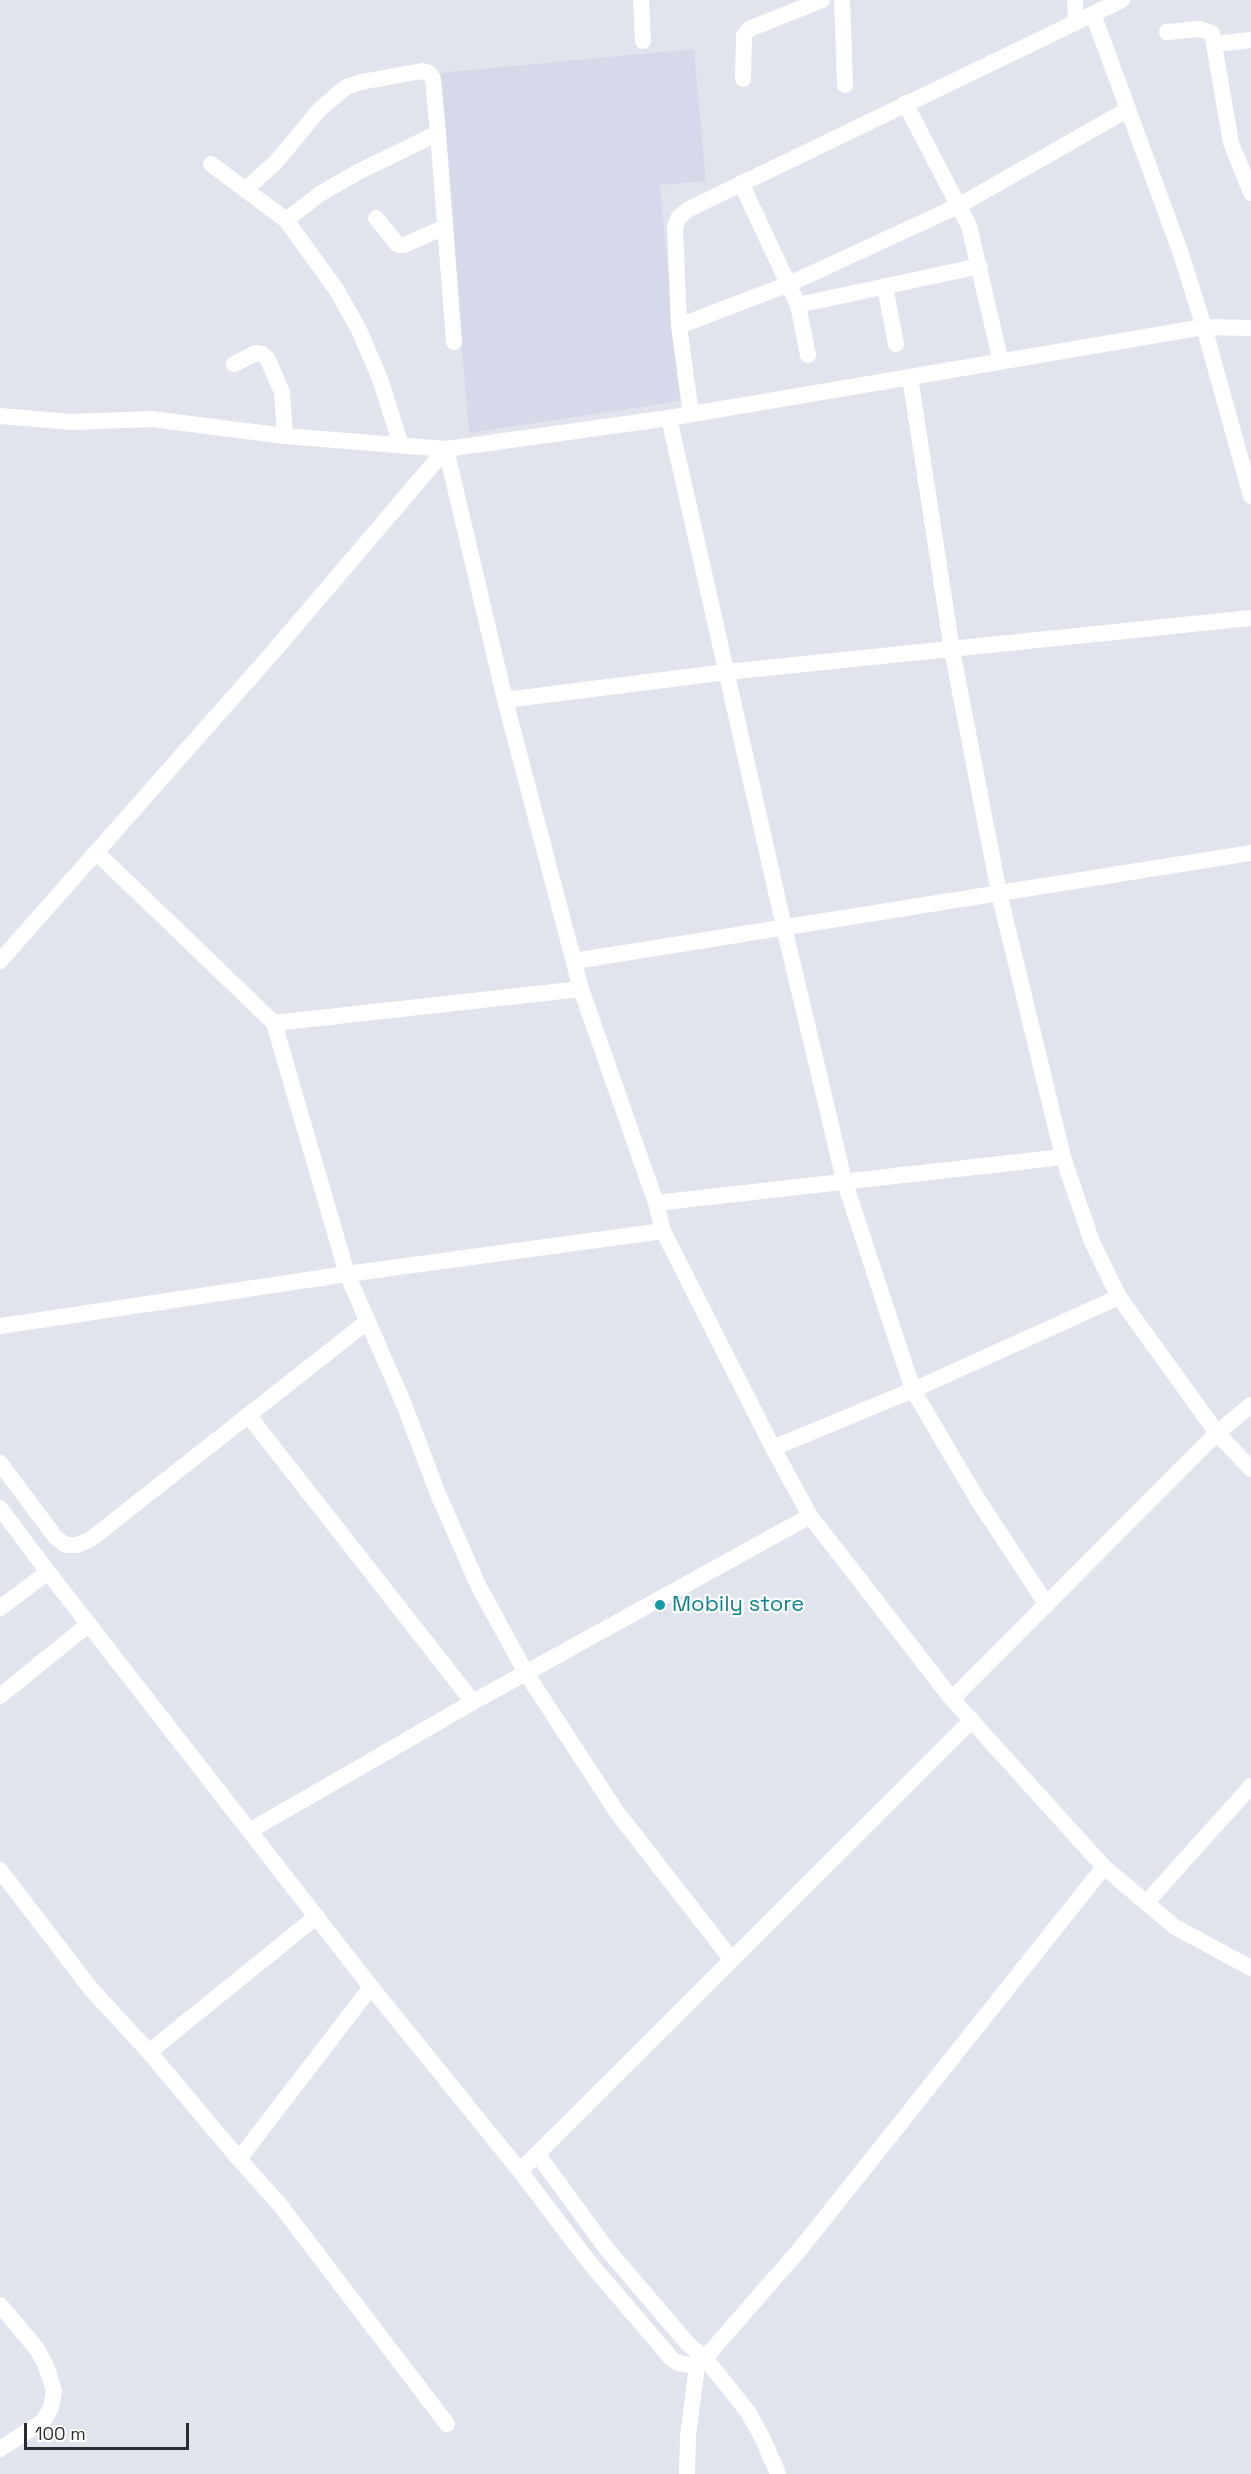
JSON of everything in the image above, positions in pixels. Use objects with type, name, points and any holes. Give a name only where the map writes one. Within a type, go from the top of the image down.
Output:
[{"type":"street","points":[[640,0],[643,41]]},
{"type":"street","points":[[743,79],[744,35],[748,29],[822,0]]},
{"type":"street","points":[[842,0],[845,85]]},
{"type":"street","points":[[1076,0],[1076,22]]},
{"type":"street","points":[[691,414],[679,326],[675,225],[679,217],[689,209],[741,183],[1122,0]]},
{"type":"street","points":[[1093,14],[1166,210],[1204,327],[1251,496]]},
{"type":"street","points":[[1167,32],[1207,29],[1212,33],[1231,143],[1249,184]]},
{"type":"street","points":[[1215,44],[1251,40]]},
{"type":"street","points":[[244,190],[276,162],[320,110],[346,87],[361,82],[422,71],[429,74],[433,79],[454,342]]},
{"type":"street","points":[[905,103],[969,226],[1001,362]]},
{"type":"street","points":[[679,326],[789,284],[958,206],[1127,110]]},
{"type":"street","points":[[286,220],[320,194],[358,172],[438,133]]},
{"type":"street","points":[[211,164],[286,220],[336,289],[359,330],[380,379],[401,445]]},
{"type":"street","points":[[741,183],[798,305],[807,355]]},
{"type":"street","points":[[376,218],[398,245],[404,245],[445,227]]},
{"type":"street","points":[[798,305],[980,267]]},
{"type":"street","points":[[885,286],[896,344]]},
{"type":"street","points":[[0,416],[72,422],[152,420],[285,436],[446,449],[669,418],[1204,327],[1251,328]]},
{"type":"street","points":[[234,364],[256,353],[267,358],[282,392],[285,436]]},
{"type":"street","points":[[910,377],[952,650],[999,893],[1063,1157],[1092,1242],[1119,1297],[1217,1433],[1251,1469]]},
{"type":"street","points":[[669,418],[784,927],[844,1180],[913,1389],[976,1497],[1047,1605]]},
{"type":"street","points":[[446,449],[505,700],[580,989],[656,1203],[663,1231],[772,1448],[810,1516],[952,1698],[1104,1868],[1175,1927],[1251,1968]]},
{"type":"street","points":[[0,962],[274,651],[446,449]]},
{"type":"street","points":[[505,700],[727,672],[1251,618]]},
{"type":"street","points":[[96,852],[274,1023],[347,1274],[404,1404],[438,1494],[479,1587],[526,1673],[616,1811],[732,1960]]},
{"type":"street","points":[[574,961],[1251,853]]},
{"type":"street","points":[[274,1023],[580,989]]},
{"type":"street","points":[[656,1203],[1063,1157]]},
{"type":"street","points":[[0,1326],[347,1274],[663,1231]]},
{"type":"street","points":[[772,1448],[913,1389],[1119,1297]]},
{"type":"street","points":[[0,1463],[56,1538],[66,1545],[77,1545],[91,1539],[368,1321]]},
{"type":"street","points":[[952,1698],[1217,1433],[1251,1405]]},
{"type":"street","points":[[248,1415],[473,1702]]},
{"type":"street","points":[[0,1508],[371,1987],[520,2171],[589,2262],[670,2358],[678,2363],[701,2362]]},
{"type":"street","points":[[251,1830],[473,1702],[810,1516]]},
{"type":"street","points":[[0,1608],[48,1572]]},
{"type":"street","points":[[0,1696],[89,1624]]},
{"type":"street","points":[[520,2171],[972,1720]]},
{"type":"street","points":[[1146,1903],[1251,1786]]},
{"type":"street","points":[[687,2474],[688,2436],[701,2362],[801,2248],[1104,1868]]},
{"type":"street","points":[[0,1870],[91,1989],[149,2052],[280,2205],[447,2424]]},
{"type":"street","points":[[149,2052],[317,1916]]},
{"type":"street","points":[[239,2159],[371,1987]]},
{"type":"street","points":[[538,2155],[606,2248],[701,2362],[748,2412],[778,2474]]},
{"type":"street","points":[[589,2262],[606,2248]]},
{"type":"street","points":[[0,2305],[37,2349],[54,2390],[51,2408],[43,2421],[0,2449]]},
{"type":"shaded area","points":[[694,49],[706,181],[660,185],[680,401],[469,433],[439,73]]},
{"type":"place","name":"Mobily store","points":[[660,1605]]}]
